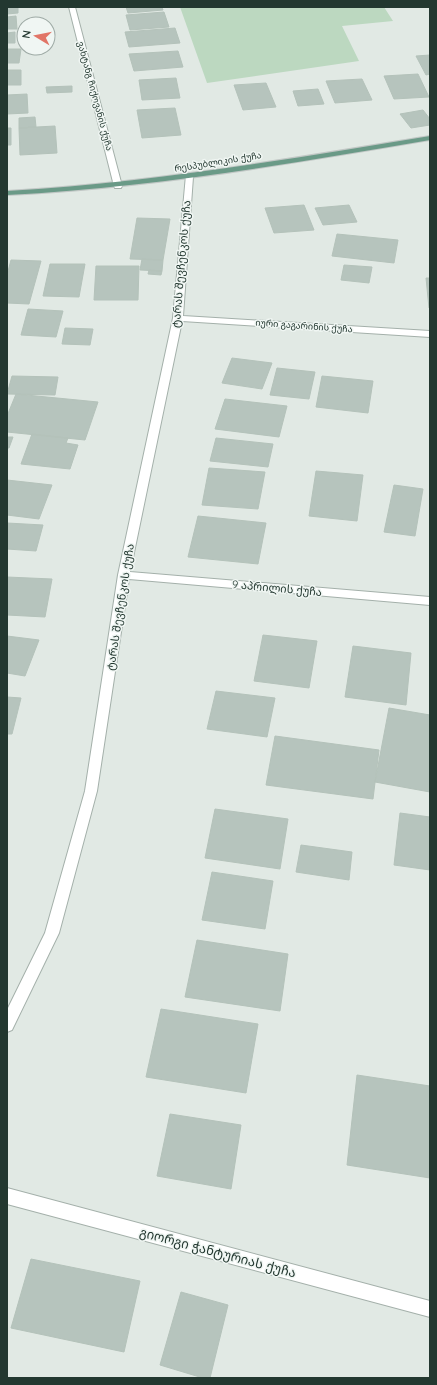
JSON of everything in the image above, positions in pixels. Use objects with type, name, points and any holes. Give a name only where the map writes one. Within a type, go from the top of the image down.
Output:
[{"type":"main road","name":"რესპუბლიკის ქუჩა","points":[[7,193],[118,186],[189,177],[430,138]]},
{"type":"street","name":"ვახტანგ ჩიქოვანის ქუჩა","points":[[72,7],[118,186]]},
{"type":"street","name":"ტარას შევჩენკოს ქუჩა","points":[[7,1024],[52,933],[91,791],[124,575],[178,318],[189,177]]},
{"type":"street","name":"იური გაგარინის ქუჩა","points":[[178,318],[430,334]]},
{"type":"street","name":"9 აპრილის ქუჩა","points":[[124,575],[430,601]]},
{"type":"street","name":"გიორგი ჭანტურიას ქუჩა","points":[[7,1196],[430,1309]]},
{"type":"green space","points":[[180,7],[384,7],[393,21],[342,26],[359,61],[207,83]]},
{"type":"building","points":[[7,7],[18,7],[18,13],[7,14]]},
{"type":"building","points":[[126,7],[162,7],[163,10],[128,13]]},
{"type":"building","points":[[164,12],[169,27],[130,30],[126,15]]},
{"type":"building","points":[[16,16],[16,29],[7,29],[7,17]]},
{"type":"building","points":[[175,28],[180,43],[129,47],[125,32]]},
{"type":"building","points":[[15,32],[15,43],[7,43],[7,33]]},
{"type":"building","points":[[7,49],[16,49],[16,56],[20,56],[19,63],[7,63]]},
{"type":"building","points":[[178,51],[183,67],[134,71],[129,54]]},
{"type":"building","points":[[430,55],[430,74],[426,75],[416,56]]},
{"type":"building","points":[[7,70],[21,70],[21,85],[7,85]]},
{"type":"building","points":[[418,74],[429,97],[394,99],[384,76]]},
{"type":"building","points":[[176,78],[180,98],[142,100],[139,80]]},
{"type":"building","points":[[362,79],[372,100],[335,103],[326,81]]},
{"type":"building","points":[[266,83],[276,107],[243,110],[234,85]]},
{"type":"building","points":[[72,86],[72,92],[47,93],[46,87]]},
{"type":"building","points":[[318,89],[324,104],[298,106],[293,91]]},
{"type":"building","points":[[27,94],[28,113],[7,114],[7,95]]},
{"type":"building","points":[[175,108],[181,135],[142,138],[137,110]]},
{"type":"building","points":[[423,110],[430,119],[430,125],[411,128],[400,114]]},
{"type":"building","points":[[35,117],[36,127],[19,128],[19,118]]},
{"type":"building","points":[[55,126],[57,153],[20,155],[19,128]]},
{"type":"building","points":[[7,128],[11,128],[11,145],[7,145]]},
{"type":"building","points":[[304,205],[314,230],[274,233],[265,208]]},
{"type":"building","points":[[349,205],[357,222],[323,225],[315,208]]},
{"type":"building","points":[[137,218],[170,219],[163,260],[130,259]]},
{"type":"building","points":[[337,234],[398,240],[394,263],[332,256]]},
{"type":"building","points":[[142,259],[163,260],[162,271],[140,270]]},
{"type":"building","points":[[11,260],[41,261],[29,304],[7,303],[7,275]]},
{"type":"building","points":[[50,264],[85,264],[79,297],[43,296]]},
{"type":"building","points":[[344,265],[372,267],[369,283],[341,280]]},
{"type":"building","points":[[96,266],[139,266],[138,300],[94,300]]},
{"type":"building","points":[[149,270],[162,271],[161,275],[148,274]]},
{"type":"building","points":[[426,278],[430,278],[430,308],[429,308]]},
{"type":"building","points":[[28,309],[63,311],[56,337],[21,335]]},
{"type":"building","points":[[65,328],[93,329],[90,345],[62,344]]},
{"type":"building","points":[[232,358],[272,363],[262,389],[222,383]]},
{"type":"building","points":[[277,368],[315,372],[309,399],[270,395]]},
{"type":"building","points":[[12,376],[58,377],[55,395],[7,394]]},
{"type":"building","points":[[322,376],[373,381],[368,413],[316,407]]},
{"type":"building","points":[[16,394],[98,402],[85,440],[7,432],[7,416]]},
{"type":"building","points":[[225,399],[287,406],[279,437],[215,429]]},
{"type":"building","points":[[32,434],[68,438],[66,443],[78,445],[70,469],[21,464]]},
{"type":"building","points":[[7,437],[13,437],[9,448],[7,448]]},
{"type":"building","points":[[216,438],[273,444],[268,467],[210,461]]},
{"type":"building","points":[[209,468],[265,472],[258,509],[202,505]]},
{"type":"building","points":[[316,471],[363,475],[357,521],[309,516]]},
{"type":"building","points":[[7,480],[52,485],[39,519],[7,515]]},
{"type":"building","points":[[394,485],[423,489],[415,536],[384,532]]},
{"type":"building","points":[[198,516],[266,523],[258,564],[188,557]]},
{"type":"building","points":[[7,523],[43,525],[36,551],[7,549]]},
{"type":"building","points":[[7,577],[52,579],[45,617],[7,615]]},
{"type":"building","points":[[263,635],[317,641],[309,688],[254,681]]},
{"type":"building","points":[[7,636],[39,640],[25,676],[7,673]]},
{"type":"building","points":[[353,646],[411,653],[406,705],[345,697]]},
{"type":"building","points":[[216,691],[275,698],[267,737],[207,729]]},
{"type":"building","points":[[7,697],[21,698],[12,734],[7,734]]},
{"type":"building","points":[[389,708],[430,715],[430,792],[375,782]]},
{"type":"building","points":[[275,736],[379,750],[373,799],[266,785]]},
{"type":"building","points":[[215,809],[288,819],[280,869],[205,858]]},
{"type":"building","points":[[400,813],[430,817],[430,870],[394,865]]},
{"type":"building","points":[[301,845],[352,852],[349,880],[296,872]]},
{"type":"building","points":[[212,872],[273,881],[265,929],[202,920]]},
{"type":"building","points":[[197,940],[288,954],[280,1011],[185,997]]},
{"type":"building","points":[[161,1009],[258,1024],[246,1093],[146,1077]]},
{"type":"building","points":[[357,1075],[430,1086],[430,1178],[347,1165]]},
{"type":"building","points":[[170,1114],[241,1125],[231,1189],[157,1176]]},
{"type":"building","points":[[31,1259],[140,1281],[124,1352],[11,1328]]},
{"type":"building","points":[[181,1292],[228,1305],[210,1378],[203,1378],[160,1365]]}]
